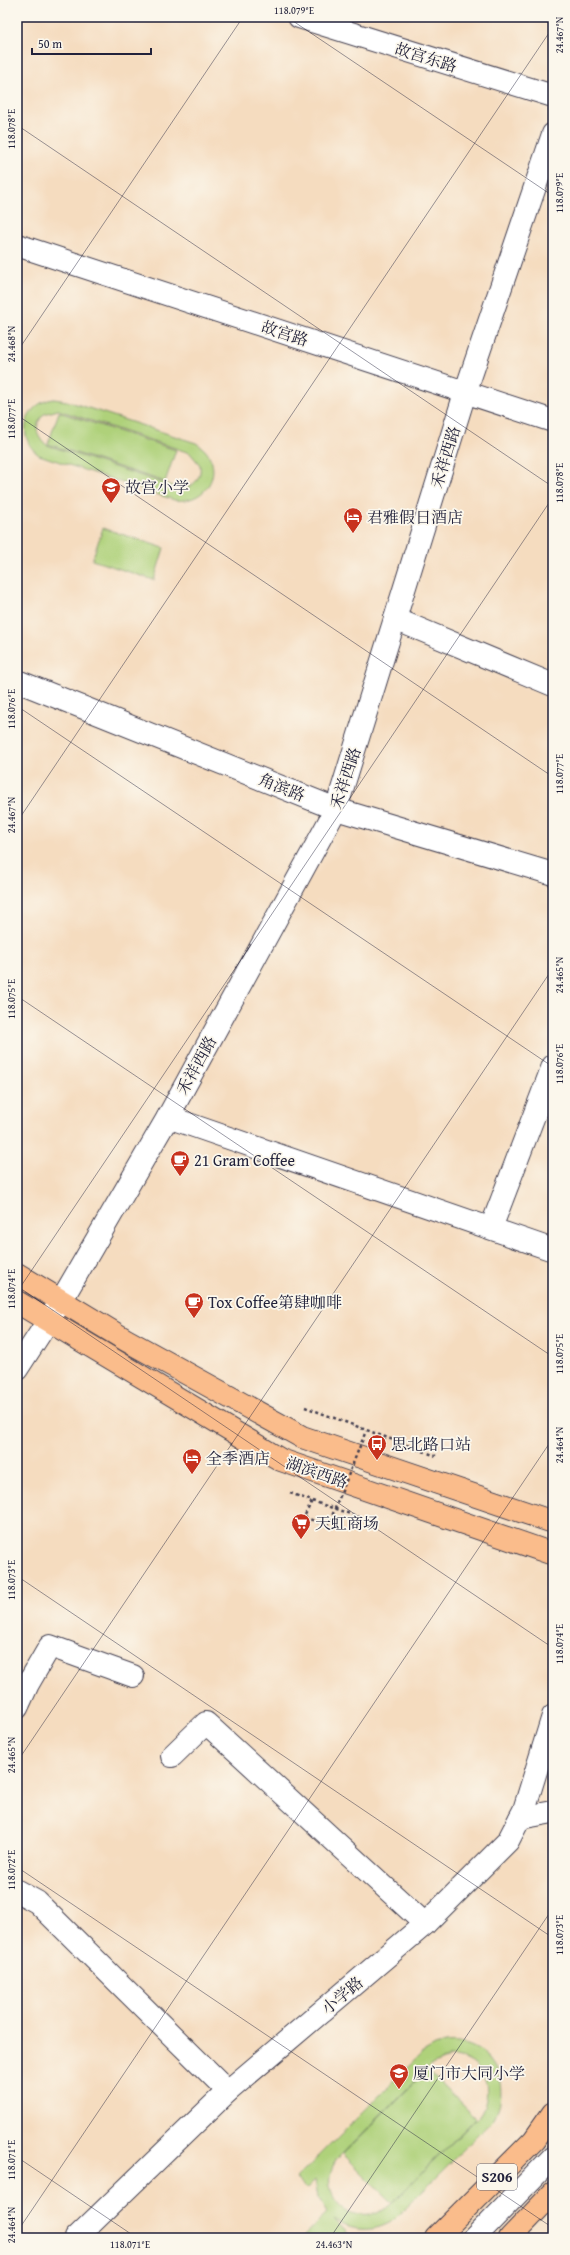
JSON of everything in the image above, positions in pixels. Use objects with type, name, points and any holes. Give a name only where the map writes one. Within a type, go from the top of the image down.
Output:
[{"type":"main road","name":"湖滨西路","points":[[17,1274],[126,1340],[302,1437],[553,1522]]},
{"type":"main road","name":"湖滨西路","points":[[17,1302],[281,1460],[553,1554]]},
{"type":"main road","name":"S206","points":[[436,2238],[534,2140],[553,2113]]},
{"type":"main road","points":[[510,2238],[553,2194]]},
{"type":"street","name":"故宫东路","points":[[299,17],[553,96]]},
{"type":"street","name":"禾祥西路","points":[[17,1368],[61,1301],[168,1117],[336,809],[465,393],[553,134]]},
{"type":"street","name":"故宫路","points":[[17,245],[553,421]]},
{"type":"street","points":[[395,619],[553,685]]},
{"type":"street","name":"角滨路","points":[[17,681],[336,809],[553,874]]},
{"type":"street","points":[[491,1228],[553,1066]]},
{"type":"street","points":[[168,1117],[553,1250]]},
{"type":"street","points":[[17,1708],[28,1684],[50,1646],[133,1676]]},
{"type":"street","name":"小学路","points":[[76,2238],[228,2091],[425,1924],[508,1841],[520,1818],[553,1716]]},
{"type":"street","points":[[172,1756],[206,1723],[425,1924]]},
{"type":"street","points":[[520,1818],[553,1812]]},
{"type":"street","points":[[17,1891],[37,1902],[228,2091]]},
{"type":"street","points":[[474,2238],[553,2157]]},
{"type":"path","points":[[305,1407],[436,1456]]},
{"type":"path","points":[[312,1501],[304,1516],[328,1526],[366,1431]]},
{"type":"path","points":[[290,1493],[377,1523]]},
{"type":"green space","points":[[54,399],[67,401],[196,443],[206,451],[211,461],[213,471],[211,480],[206,489],[198,496],[187,500],[174,500],[39,455],[27,440],[26,431],[30,414],[36,407],[44,402]],"holes":[[[58,410],[190,453],[200,465],[200,474],[196,482],[192,485],[179,488],[47,445],[38,435],[37,427],[44,414]]]},
{"type":"green space","points":[[59,412],[176,450],[165,482],[48,444]]},
{"type":"green space","points":[[103,528],[164,548],[154,580],[92,560]]},
{"type":"green space","points":[[445,2043],[460,2043],[474,2047],[485,2055],[493,2065],[499,2077],[501,2090],[499,2105],[494,2119],[391,2222],[377,2228],[362,2229],[341,2224],[334,2220],[351,2238],[301,2238],[327,2213],[318,2198],[315,2180],[306,2189],[296,2179],[421,2054],[435,2046]],"holes":[[[451,2057],[472,2063],[479,2069],[487,2087],[484,2107],[478,2117],[392,2203],[379,2212],[366,2215],[353,2214],[342,2208],[334,2198],[330,2187],[331,2173],[337,2159],[431,2065]]]},
{"type":"green space","points":[[427,2070],[476,2118],[392,2203],[343,2154]]},
{"type":"place","name":"故宫小学","points":[[111,504]]},
{"type":"place","name":"君雅假日酒店","points":[[353,534]]},
{"type":"place","name":"21 Gram Coffee","points":[[180,1177]]},
{"type":"place","name":"Tox Coffee第肆咖啡","points":[[194,1319]]},
{"type":"place","name":"思北路口站","points":[[377,1461]]},
{"type":"place","name":"全季酒店","points":[[192,1475]]},
{"type":"place","name":"天虹商场","points":[[301,1540]]},
{"type":"place","name":"厦门市大同小学","points":[[399,2090]]}]
